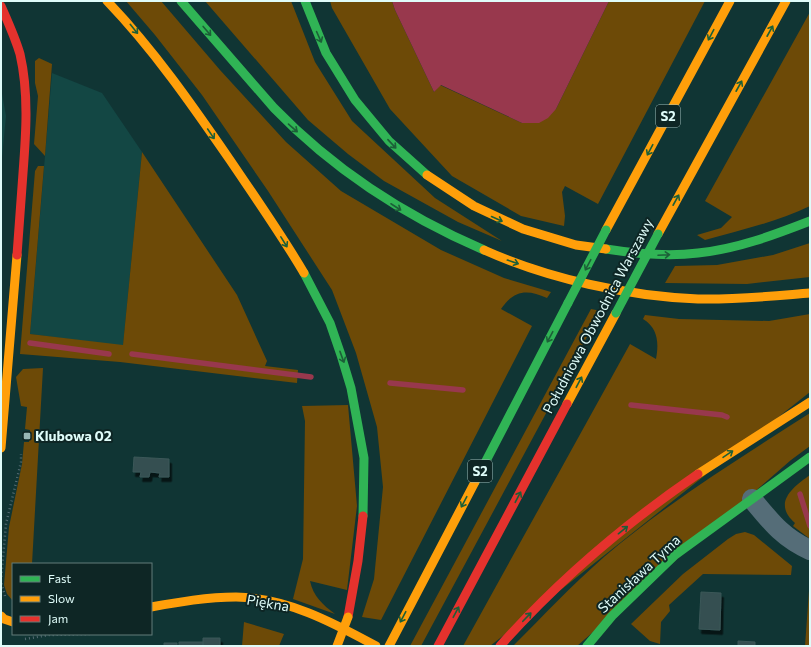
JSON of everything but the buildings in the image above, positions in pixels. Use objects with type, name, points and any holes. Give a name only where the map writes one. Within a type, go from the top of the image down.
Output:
[{"type":"main road","points":[[108,1],[159,60],[264,209],[300,266],[323,309],[344,360],[357,416],[364,464],[362,528],[358,567],[348,617],[337,646]]},
{"type":"main road","points":[[182,1],[242,73],[293,127],[343,170],[399,209],[456,239],[496,257],[545,274],[605,288],[663,296],[706,299],[753,298],[810,293]]},
{"type":"main road","points":[[305,1],[311,20],[324,50],[346,88],[371,121],[401,154],[438,185],[485,214],[520,229],[559,242],[605,251],[658,256],[708,252],[757,241],[810,221]]},
{"type":"main road","name":"S2","points":[[390,643],[606,230],[730,1]]},
{"type":"main road","name":"Południowa Obwodnica Warszawy","points":[[438,646],[658,234],[786,1]]},
{"type":"main road","points":[[1,6],[20,49],[26,90],[26,137],[1,448]]},
{"type":"main road","points":[[500,646],[564,581],[623,529],[677,488],[810,402]]},
{"type":"main road","name":"Stanisława Tyma","points":[[587,646],[612,616],[675,555],[810,457]]},
{"type":"main road","name":"Piękna","points":[[152,607],[201,599],[247,597],[260,599],[277,602],[310,613],[376,646]]},
{"type":"street","points":[[752,499],[778,529],[799,545],[810,550]]},
{"type":"path","points":[[5,616],[2,586],[6,530],[21,462],[22,446]]},
{"type":"path","points":[[22,639],[49,635]]},
{"type":"shaded area","points":[[126,1],[161,1],[220,70],[286,142],[341,191],[441,250],[504,278],[551,292],[547,298],[533,293],[521,293],[511,298],[501,309],[532,326],[381,620],[362,617],[374,579],[383,487],[377,427],[356,353],[332,290],[268,191],[202,95]]},
{"type":"shaded area","points":[[205,1],[291,1],[315,62],[352,121],[435,198],[502,241],[458,222],[384,181],[348,154],[308,120]]},
{"type":"shaded area","points":[[330,1],[392,1],[434,92],[440,85],[522,123],[556,109],[609,1],[705,1],[598,204],[565,186],[562,192],[565,216],[564,226],[521,216],[452,176],[390,109],[332,8]]},
{"type":"shaded area","points":[[392,1],[609,1],[556,109],[548,118],[539,123],[522,123],[441,85],[434,92]]},
{"type":"shaded area","points":[[810,12],[810,206],[772,221],[705,240],[697,235],[721,228],[732,217],[705,201]]},
{"type":"shaded area","points":[[39,58],[52,64],[45,156],[34,144],[38,96],[35,83],[35,61]]},
{"type":"shaded area","points":[[52,73],[102,93],[142,152],[123,346],[30,334]]},
{"type":"shaded area","points":[[1,88],[6,116],[1,168]]},
{"type":"shaded area","points":[[142,152],[237,295],[267,361],[265,366],[298,370],[297,383],[120,362],[20,354],[35,171],[38,166],[44,166],[30,334],[123,345]]},
{"type":"shaded area","points":[[810,243],[810,277],[747,284],[665,283],[675,266],[717,265],[773,255]]},
{"type":"shaded area","points":[[591,309],[601,311],[421,646],[410,646]]},
{"type":"shaded area","points":[[810,314],[810,392],[490,646],[463,646],[630,344],[656,359],[656,336],[652,327],[643,319],[645,315],[679,319],[769,321]]},
{"type":"shaded area","points":[[43,368],[32,563],[12,563],[12,600],[7,594],[4,585],[9,527],[22,464],[24,442],[29,442],[30,430],[25,429],[27,407],[21,406],[16,377],[23,369]]},
{"type":"shaded area","points":[[348,405],[357,506],[347,590],[310,581],[313,591],[319,600],[335,614],[293,599],[303,559],[305,421],[302,406]]},
{"type":"shaded area","points":[[810,413],[810,446],[791,460],[577,646],[513,646],[580,578],[628,537],[704,482]]},
{"type":"shaded area","points":[[810,475],[810,539],[793,526],[795,523],[788,516],[785,509],[785,502],[792,490]]},
{"type":"shaded area","points":[[745,532],[754,535],[792,566],[791,575],[703,574],[669,605],[670,611],[661,622],[660,644],[650,641],[631,624],[683,574],[728,539],[736,534]]},
{"type":"shaded area","points":[[810,577],[810,646],[805,646]]},
{"type":"shaded area","points":[[244,622],[284,634],[279,646],[242,646]]},
{"type":"waterway","points":[[30,343],[109,354]]},
{"type":"waterway","points":[[132,354],[311,377]]},
{"type":"waterway","points":[[390,383],[463,390]]},
{"type":"waterway","points":[[631,405],[722,415],[727,417]]},
{"type":"waterway","points":[[800,494],[810,526]]},
{"type":"traffic: fast","points":[[181,1],[274,108],[321,152],[372,190],[426,222],[484,250]]},
{"type":"traffic: fast","points":[[305,1],[326,53],[355,100],[389,141],[427,175]]},
{"type":"traffic: fast","points":[[606,249],[641,254],[663,255],[713,251],[755,241],[810,221]]},
{"type":"traffic: fast","points":[[568,303],[606,230]]},
{"type":"traffic: fast","points":[[616,313],[658,234]]},
{"type":"traffic: fast","points":[[304,273],[330,323],[351,388],[364,458],[363,516]]},
{"type":"traffic: fast","points":[[475,482],[568,303]]},
{"type":"traffic: fast","points":[[587,646],[612,616],[675,555],[810,457]]},
{"type":"traffic: slow","points":[[107,1],[157,58],[187,98],[216,139],[304,273]]},
{"type":"traffic: slow","points":[[606,230],[730,1]]},
{"type":"traffic: slow","points":[[658,234],[786,1]]},
{"type":"traffic: slow","points":[[427,175],[474,206],[523,229],[576,245],[606,249]]},
{"type":"traffic: slow","points":[[484,250],[509,260],[562,277],[616,290],[644,294],[698,299],[726,299],[810,293]]},
{"type":"traffic: slow","points":[[1,448],[17,255]]},
{"type":"traffic: slow","points":[[567,404],[616,313]]},
{"type":"traffic: slow","points":[[698,474],[810,402]]},
{"type":"traffic: slow","points":[[389,646],[475,482]]},
{"type":"traffic: slow","points":[[152,607],[214,598],[255,598],[309,613],[343,628],[376,646]]},
{"type":"traffic: slow","points":[[1,616],[4,619],[12,622]]},
{"type":"traffic: slow","points":[[337,646],[348,617]]},
{"type":"traffic: jam","points":[[1,6],[20,54],[26,99],[25,143],[17,255]]},
{"type":"traffic: jam","points":[[438,646],[567,404]]},
{"type":"traffic: jam","points":[[500,646],[545,599],[594,554],[645,512],[698,474]]},
{"type":"traffic: jam","points":[[348,617],[358,561],[363,516]]},
{"type":"place","name":"Klubowa 02","points":[[27,436]]}]
